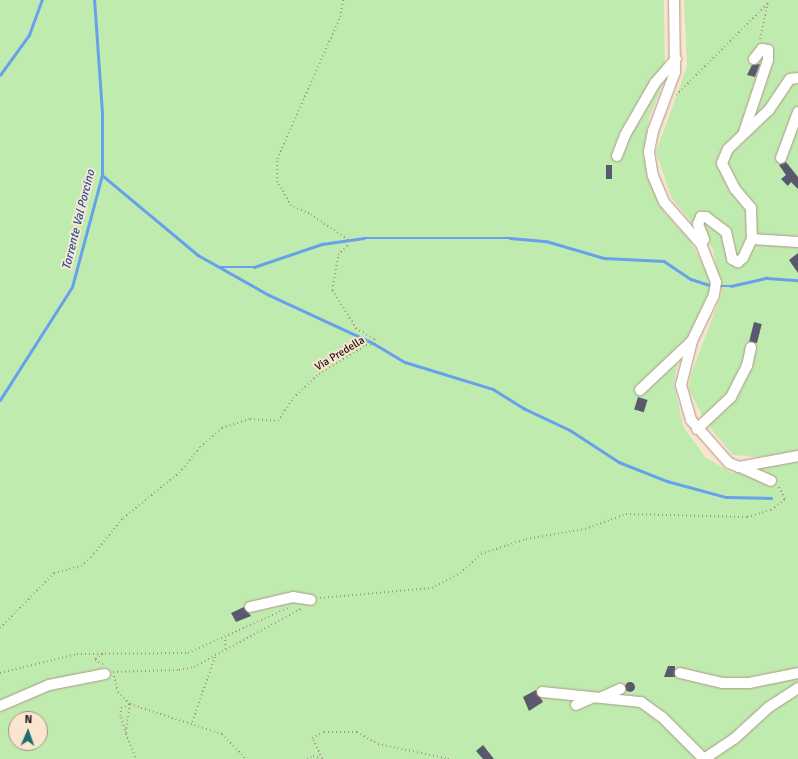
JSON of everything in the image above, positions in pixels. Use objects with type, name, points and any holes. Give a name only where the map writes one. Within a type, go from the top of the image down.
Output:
[{"type":"street","points":[[674,0],[676,59],[649,152],[653,176],[664,202],[700,244],[716,282],[714,295],[692,341],[681,386],[691,420],[721,458],[771,482]]},
{"type":"street","points":[[744,132],[768,60],[768,50],[756,56]]},
{"type":"street","points":[[617,156],[626,135],[655,84],[676,59]]},
{"type":"street","points":[[700,244],[704,239],[698,224],[701,217],[706,217],[726,232],[732,259],[738,262],[752,239],[751,208],[735,189],[722,163],[728,149],[744,132],[769,110],[790,79],[798,78]]},
{"type":"street","points":[[781,158],[798,112]]},
{"type":"street","points":[[752,239],[798,242]]},
{"type":"street","points":[[640,390],[692,341]]},
{"type":"street","points":[[698,429],[731,397],[747,366],[751,347]]},
{"type":"street","points":[[739,467],[798,456]]},
{"type":"street","points":[[250,607],[293,597],[311,600]]},
{"type":"street","points":[[0,706],[49,685],[109,671]]},
{"type":"street","points":[[680,673],[722,683],[749,683],[798,673]]},
{"type":"street","points":[[542,692],[641,702],[662,717],[704,759],[734,739],[769,707],[798,688]]},
{"type":"street","points":[[576,705],[620,689]]},
{"type":"path","name":"Via Predella","points":[[0,628],[54,573],[81,566],[91,557],[123,518],[178,473],[200,447],[222,428],[250,419],[278,421],[293,398],[320,374],[366,345],[374,344],[374,339],[356,328],[332,290],[338,255],[348,246],[348,240],[309,214],[291,206],[277,182],[277,159],[340,17],[343,0]]},
{"type":"path","points":[[672,100],[768,3],[756,56]]},
{"type":"path","points":[[109,671],[179,670],[194,667],[225,649],[269,628],[311,600],[348,593],[419,592],[460,573],[481,554],[526,539],[560,535],[626,514],[747,517],[772,510],[785,499],[784,493]]},
{"type":"path","points":[[0,673],[77,654],[188,653],[225,638],[296,605]]},
{"type":"path","points":[[225,638],[225,649]]},
{"type":"path","points":[[103,654],[94,660],[109,671],[118,692],[130,704],[191,722],[222,734],[246,759]]},
{"type":"path","points":[[191,722],[216,654]]},
{"type":"path","points":[[126,734],[130,704]]},
{"type":"path","points":[[130,704],[121,708],[120,712],[126,734],[136,759]]},
{"type":"path","points":[[307,759],[313,756],[322,759],[312,738],[324,732],[358,732],[378,744],[450,759]]},
{"type":"green space","points":[[0,0],[664,0],[665,78],[649,118],[643,153],[648,178],[664,212],[690,240],[711,281],[710,293],[678,362],[674,384],[683,426],[705,457],[732,473],[798,462],[798,759],[0,759]]},
{"type":"green space","points":[[684,0],[798,0],[798,452],[756,457],[733,455],[706,423],[689,390],[691,374],[722,293],[713,249],[671,197],[656,152],[687,66]]},
{"type":"building","points":[[760,64],[755,77],[747,75],[752,65]]},
{"type":"building","points":[[786,162],[798,177],[798,189],[791,182],[788,186],[781,179],[786,175],[779,165]]},
{"type":"building","points":[[606,165],[612,165],[612,179],[606,179]]},
{"type":"building","points":[[798,253],[798,273],[789,260]]},
{"type":"building","points":[[754,322],[762,324],[757,343],[749,341]]},
{"type":"building","points":[[638,397],[648,400],[644,412],[634,409]]},
{"type":"building","points":[[244,607],[251,616],[236,622],[231,613]]},
{"type":"building","points":[[668,666],[675,666],[675,677],[664,677]]},
{"type":"building","points":[[628,682],[632,682],[634,683],[634,691],[628,692],[625,689],[625,685]]},
{"type":"building","points":[[536,690],[543,702],[529,711],[523,697]]},
{"type":"building","points":[[483,745],[494,759],[483,759],[476,751]]},
{"type":"waterway","points":[[0,75],[29,35],[42,0]]},
{"type":"waterway","name":"Torrente Val Porcino","points":[[0,400],[72,287],[102,175],[102,113],[94,0]]},
{"type":"waterway","points":[[102,175],[198,255],[269,295],[373,343],[405,362],[493,389],[523,408],[570,430],[619,462],[667,481],[726,497],[771,498]]},
{"type":"waterway","points":[[221,267],[254,267],[322,244],[364,238],[510,238],[546,241],[604,258],[664,261],[691,279],[710,285]]},
{"type":"waterway","points":[[720,286],[731,286],[767,278],[798,280]]}]
